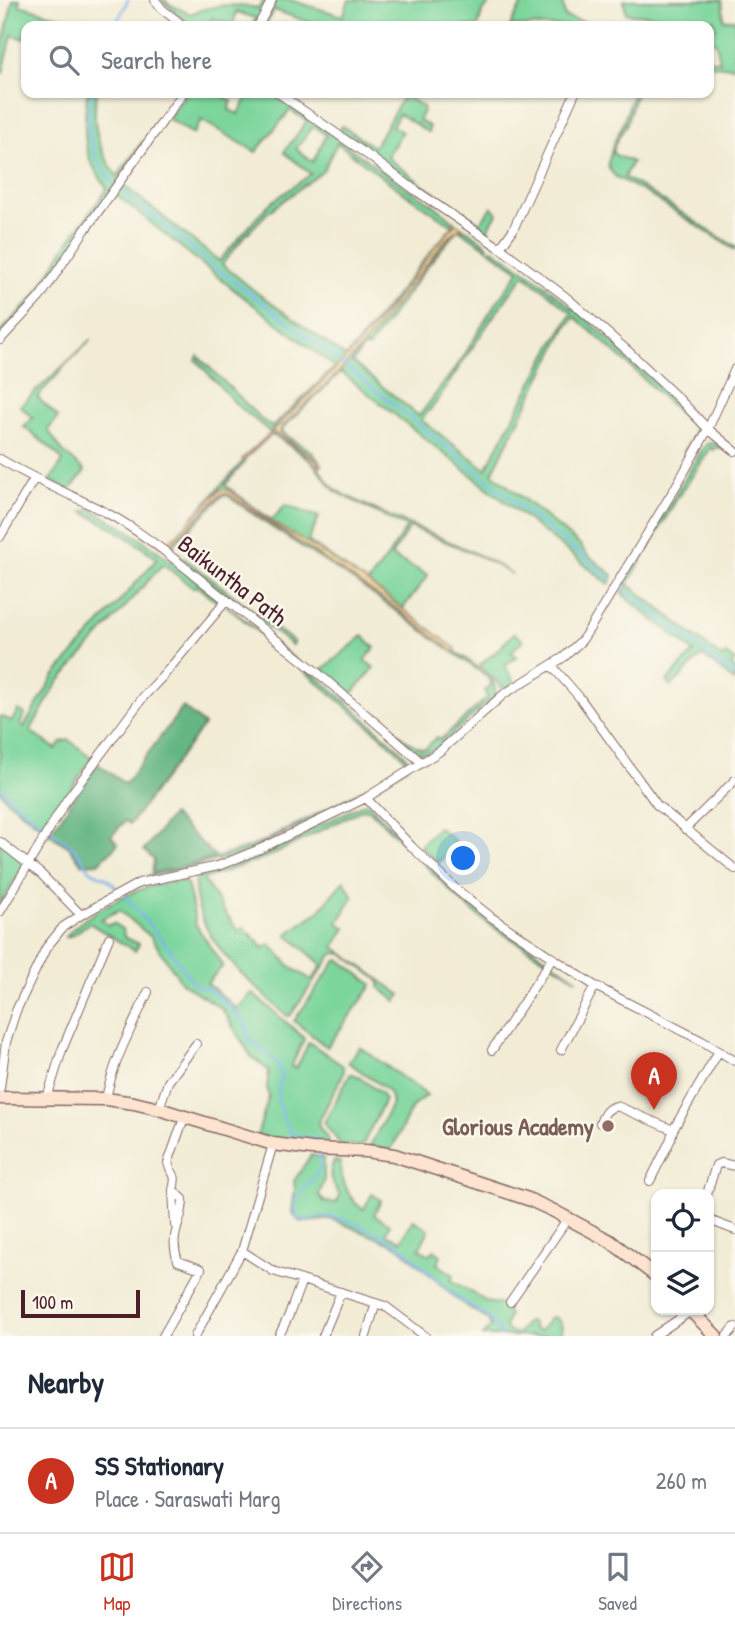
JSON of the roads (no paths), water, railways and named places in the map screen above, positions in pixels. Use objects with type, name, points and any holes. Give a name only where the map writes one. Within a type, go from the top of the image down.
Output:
[{"type":"street","points":[[155,0],[177,21]]},
{"type":"street","points":[[261,21],[272,0]]},
{"type":"street","points":[[0,340],[40,298],[179,98]]},
{"type":"street","points":[[285,98],[500,248],[573,303],[735,451]]},
{"type":"street","points":[[500,248],[513,230],[573,98]]},
{"type":"street","points":[[0,1088],[6,1042],[16,1011],[47,947],[63,928],[139,883],[218,866],[366,798],[440,751],[504,694],[552,666],[573,650],[590,628],[679,481],[708,429],[735,369]]},
{"type":"street","name":"Baikuntha Path","points":[[0,459],[34,479],[106,512],[137,531],[318,673],[421,762]]},
{"type":"street","points":[[0,537],[34,479]]},
{"type":"street","points":[[0,912],[48,829],[73,792],[144,696],[227,600]]},
{"type":"street","points":[[552,666],[587,708],[651,799],[735,869]]},
{"type":"street","points":[[685,829],[735,780]]},
{"type":"street","points":[[366,798],[457,890],[491,917],[595,986],[735,1060]]},
{"type":"street","points":[[0,842],[41,874],[81,915]]},
{"type":"street","points":[[47,1098],[62,1050],[109,938]]},
{"type":"street","points":[[492,1050],[552,959]]},
{"type":"street","points":[[561,1050],[595,986]]},
{"type":"street","points":[[107,1099],[116,1060],[148,992]]},
{"type":"street","points":[[159,1110],[168,1082],[196,1044]]},
{"type":"street","points":[[650,1181],[673,1130],[719,1051]]},
{"type":"street","points":[[0,1098],[107,1099],[134,1103],[273,1143],[312,1149],[394,1155],[528,1199],[610,1241],[651,1272]]},
{"type":"street","points":[[600,1123],[605,1111],[617,1106],[673,1130]]},
{"type":"street","points":[[163,1336],[201,1269],[178,1261],[174,1248],[183,1199],[173,1189],[175,1174],[168,1163],[184,1118]]},
{"type":"street","points":[[195,1336],[242,1251],[273,1143]]},
{"type":"street","points":[[709,1189],[716,1165],[721,1163],[735,1166]]},
{"type":"street","points":[[510,1302],[568,1218]]},
{"type":"street","points":[[714,1222],[735,1230]]},
{"type":"street","points":[[242,1251],[273,1271],[385,1306],[425,1336]]},
{"type":"street","points":[[279,1336],[302,1280]]},
{"type":"street","points":[[323,1336],[341,1292]]},
{"type":"street","points":[[366,1336],[376,1303]]},
{"type":"street","points":[[654,1336],[684,1315]]},
{"type":"street","points":[[696,1315],[716,1336]]},
{"type":"street","points":[[727,1336],[735,1327]]},
{"type":"waterway","points":[[118,21],[128,0]]},
{"type":"waterway","points":[[91,98],[91,142],[99,164],[114,184]]},
{"type":"waterway","points":[[119,188],[216,268],[341,362],[612,580]]},
{"type":"waterway","points":[[621,587],[735,676]]},
{"type":"waterway","points":[[0,788],[74,848],[91,871],[106,878],[116,887]]},
{"type":"waterway","points":[[126,897],[169,948],[193,983],[214,993],[246,1024],[248,1038],[280,1068],[278,1099],[291,1133],[318,1139],[319,1144]]},
{"type":"waterway","points":[[319,1155],[320,1167],[317,1173],[295,1202],[297,1218],[339,1218],[404,1249],[457,1297],[488,1317],[500,1336]]},
{"type":"place","name":"SS Stationary","points":[[654,1110]]},
{"type":"place","name":"Glorious Academy","points":[[608,1126]]}]
